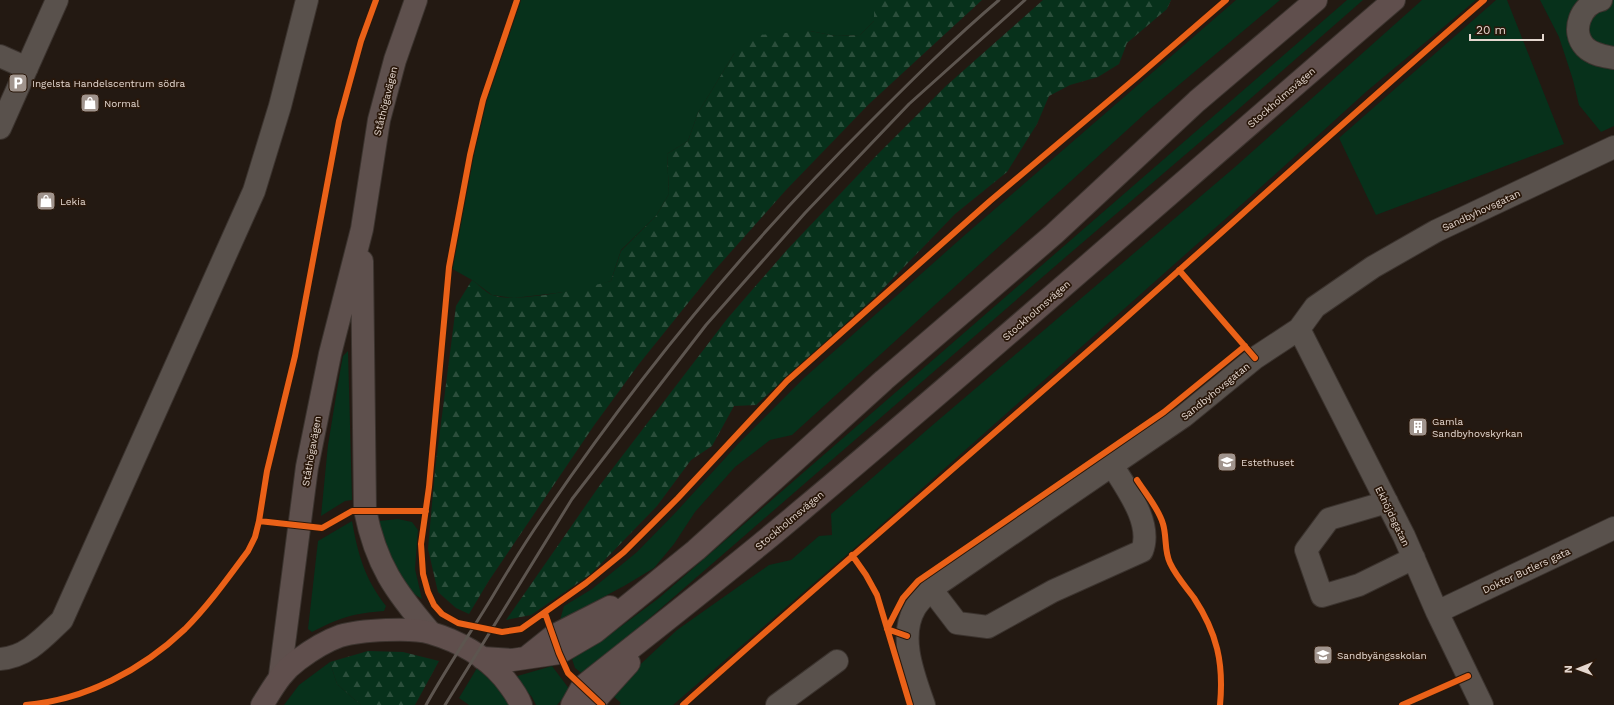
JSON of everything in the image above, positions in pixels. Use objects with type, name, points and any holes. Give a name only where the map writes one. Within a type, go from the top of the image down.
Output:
[{"type":"highway","points":[[482,658],[512,660],[528,656],[559,654],[595,632],[696,550],[884,380],[1054,234],[1196,101],[1316,0]]},
{"type":"highway","name":"Stockholmsvägen","points":[[572,705],[582,687],[804,508],[1050,299],[1226,144],[1394,0]]},
{"type":"highway","name":"Stockholmsvägen","points":[[591,705],[673,614]]},
{"type":"highway","points":[[262,705],[280,675],[298,660],[341,636],[392,629],[430,632],[465,647],[498,671],[517,695],[521,705]]},
{"type":"main road","name":"Ståthögavägen","points":[[280,675],[307,467],[330,354],[362,230],[379,120],[395,60],[416,0]]},
{"type":"main road","name":"Ståthögavägen","points":[[362,230],[365,510],[369,533],[378,558],[387,575],[402,600],[430,632]]},
{"type":"street","points":[[0,128],[57,0]]},
{"type":"street","points":[[0,659],[10,658],[34,648],[62,620],[254,191],[280,106],[308,0]]},
{"type":"street","points":[[1601,0],[1593,2],[1583,10],[1579,23],[1579,35],[1584,46],[1593,53],[1614,58]]},
{"type":"street","points":[[0,56],[27,68]]},
{"type":"street","name":"Sandbyhovsgatan","points":[[924,705],[915,680],[907,636],[914,609],[931,589],[1184,416],[1255,358],[1299,329],[1315,308],[1373,267],[1436,231],[1614,146]]},
{"type":"street","name":"Ekhöjdsgatan","points":[[1299,329],[1387,502],[1482,705]]},
{"type":"street","points":[[931,589],[957,623],[988,627],[1053,591],[1142,550],[1146,541],[1143,522],[1112,464]]},
{"type":"street","points":[[1387,502],[1329,519],[1306,550],[1322,596],[1359,585],[1414,558]]},
{"type":"street","name":"Doktor Butlers gata","points":[[1438,612],[1614,528]]},
{"type":"street","points":[[777,705],[837,661]]},
{"type":"green space","points":[[517,0],[874,0],[874,21],[860,35],[836,36],[810,31],[734,54],[698,113],[688,141],[667,154],[669,194],[656,216],[621,250],[611,281],[582,290],[514,298],[492,295],[472,280],[449,267],[470,155],[483,100]]},
{"type":"green space","points":[[874,0],[982,0],[869,104],[786,190],[713,272],[639,364],[595,424],[488,582],[469,614],[456,608],[438,592],[428,549],[435,470],[456,306],[472,280],[492,295],[517,298],[551,294],[611,281],[621,251],[656,216],[669,194],[667,154],[688,141],[698,113],[734,54],[758,35],[810,31],[836,36],[860,35],[874,21]]},
{"type":"green space","points":[[1043,0],[1171,0],[1167,9],[1127,43],[1119,64],[1098,77],[1070,85],[1049,96],[1037,124],[1007,172],[955,214],[876,296],[756,405],[734,406],[712,446],[691,460],[657,506],[591,574],[531,615],[506,620],[600,485],[727,319],[786,251],[877,155],[946,86]]},
{"type":"green space","points":[[1236,0],[1280,0],[1149,110],[792,435],[770,440],[735,467],[695,512],[674,544],[654,568],[624,586],[560,620],[564,606],[592,589],[637,552],[677,511],[738,444],[804,378],[966,234]]},
{"type":"green space","points":[[1347,0],[1363,0],[584,675],[575,668],[571,656],[603,640],[659,598]]},
{"type":"green space","points":[[1422,0],[1476,0],[1367,91],[873,532],[673,705],[619,705],[621,703],[612,695],[628,676],[677,630],[769,565],[791,560],[819,536],[832,535],[831,514],[928,429],[1235,167]]},
{"type":"green space","points":[[1496,0],[1507,0],[1564,144],[1376,215],[1339,138]]},
{"type":"green space","points":[[1540,0],[1614,0],[1614,126],[1601,132],[1579,105],[1573,80],[1559,37]]},
{"type":"green space","points":[[348,351],[352,500],[345,501],[321,516],[328,445],[343,356]]},
{"type":"green space","points":[[398,519],[412,522],[418,530],[415,569],[422,599],[405,585],[393,565],[379,521]]},
{"type":"green space","points":[[352,521],[363,566],[373,586],[386,606],[384,611],[364,613],[347,617],[312,632],[308,629],[318,541]]},
{"type":"green space","points":[[368,651],[403,652],[439,661],[415,705],[361,705],[337,684],[330,662]]},
{"type":"green space","points":[[330,662],[337,684],[361,705],[284,705],[299,685]]},
{"type":"green space","points":[[552,666],[570,690],[557,705],[536,705],[532,697],[514,677]]},
{"type":"green space","points":[[477,668],[501,690],[510,705],[469,705],[459,698]]},
{"type":"railway","points":[[426,705],[542,518],[617,413],[696,312],[780,215],[824,169],[933,60],[999,0]]},
{"type":"railway","points":[[445,705],[572,499],[706,325],[805,213],[909,104],[1025,0]]},
{"type":"cycle path","points":[[26,705],[70,697],[91,690],[131,670],[168,644],[185,629],[218,592],[248,551],[255,537],[267,471],[295,356],[339,121],[361,41],[376,0]]},
{"type":"cycle path","points":[[517,0],[483,100],[470,155],[449,267],[429,487],[421,544],[423,574],[428,592],[434,605],[442,614],[458,623],[502,632],[521,629],[586,583],[624,552],[678,498],[787,381],[990,201],[1226,0]]},
{"type":"cycle path","points":[[683,705],[1111,331],[1484,0]]},
{"type":"cycle path","points":[[1179,270],[1255,358]]},
{"type":"cycle path","points":[[907,636],[887,629],[903,598],[918,581],[1164,412],[1245,346]]},
{"type":"cycle path","points":[[1137,480],[1161,518],[1167,554],[1172,568],[1202,611],[1213,636],[1220,662],[1220,705]]},
{"type":"cycle path","points":[[259,521],[322,528],[352,511],[426,511]]},
{"type":"cycle path","points":[[852,555],[866,575],[877,595],[910,705]]},
{"type":"cycle path","points":[[545,613],[559,653],[568,673],[602,705]]},
{"type":"cycle path","points":[[1402,705],[1468,676]]},
{"type":"place","name":"Ingelsta Handelscentrum södra","points":[[18,83]]},
{"type":"place","name":"Normal","points":[[90,103]]},
{"type":"place","name":"Lekia","points":[[46,201]]},
{"type":"place","name":"Gamla Sandbyhovskyrkan","points":[[1418,427]]},
{"type":"place","name":"Estethuset","points":[[1227,462]]},
{"type":"place","name":"Sandbyängsskolan","points":[[1323,655]]}]
